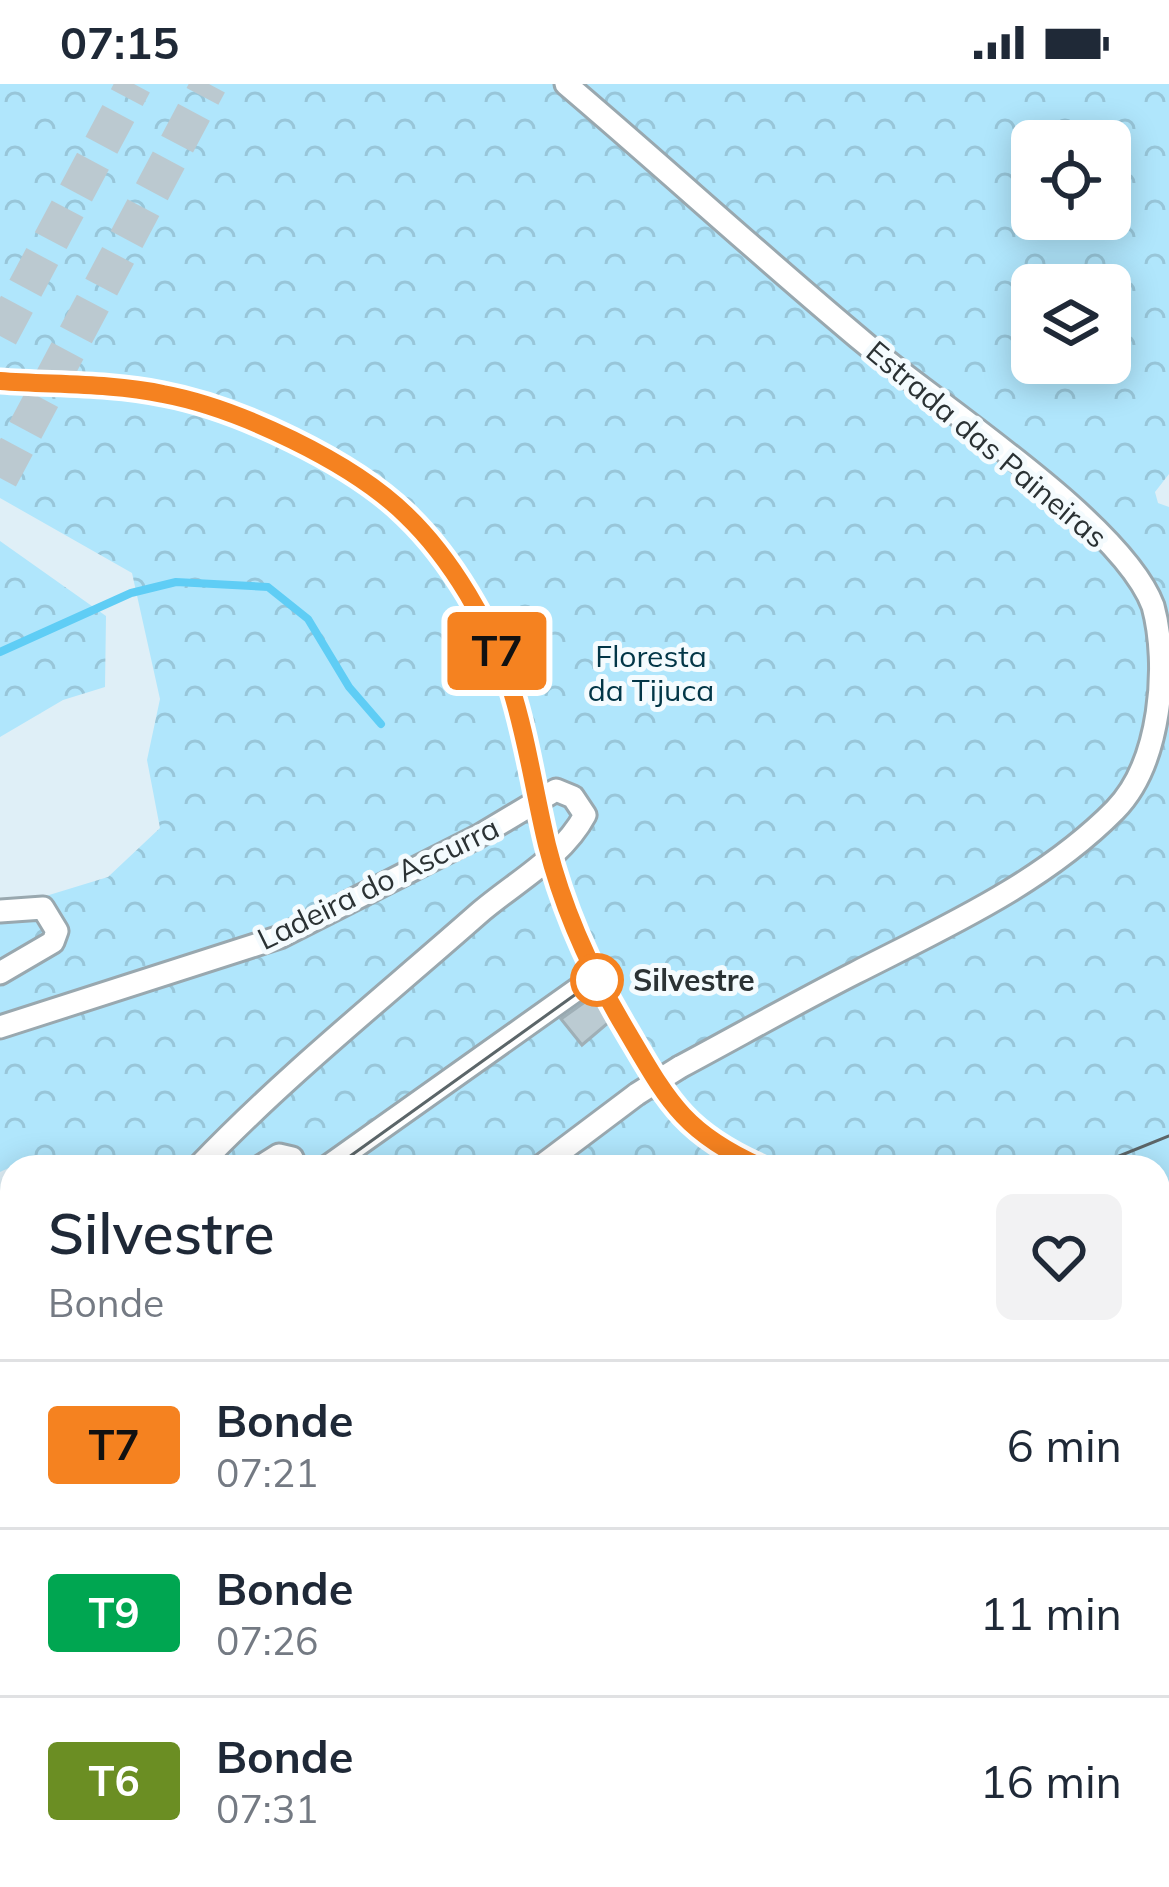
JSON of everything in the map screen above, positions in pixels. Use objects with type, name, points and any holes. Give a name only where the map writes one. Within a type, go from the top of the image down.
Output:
[{"type":"street","name":"Estrada das Paineiras","points":[[556,1155],[680,1067],[970,916],[1048,864],[1118,807],[1154,741],[1166,664],[1152,603],[1121,556],[1049,488],[868,346],[566,84]]},
{"type":"street","name":"Ladeira do Ascurra","points":[[0,1027],[280,938],[479,836],[556,790],[573,797],[585,814],[571,840],[313,1058],[211,1155]]},
{"type":"street","points":[[0,911],[43,908],[57,931],[52,942],[0,973]]},
{"type":"street","points":[[344,1155],[589,981]]},
{"type":"green space","name":"Floresta da Tijuca","points":[[0,84],[1169,84],[1169,474],[1155,492],[1158,503],[1169,507],[1169,1155],[0,1155],[0,910],[108,877],[160,828],[147,760],[160,699],[132,573],[0,498]]},
{"type":"green space","points":[[0,541],[106,616],[105,687],[63,700],[0,737]]},
{"type":"building","points":[[596,994],[615,1017],[582,1045],[561,1019]]},
{"type":"waterway","points":[[0,652],[131,593],[176,582],[268,587],[308,619],[349,687],[381,724]]},
{"type":"tunnel","points":[[0,336],[134,84]]},
{"type":"tunnel","points":[[0,478],[209,84]]},
{"type":"tram line","points":[[0,381],[164,394],[271,431],[360,480],[407,516],[473,604],[494,643],[524,735],[548,849],[592,973],[678,1115],[742,1155]]},
{"type":"tram line","name":"T7","points":[[0,381],[164,394],[271,431],[360,480],[407,516],[473,604],[494,643],[524,735],[548,849],[592,973],[678,1115],[735,1155]]},
{"type":"tram line","points":[[352,1155],[583,989]]},
{"type":"tram line","points":[[1122,1155],[1169,1136]]},
{"type":"place","name":"Silvestre","points":[[597,980]]}]
